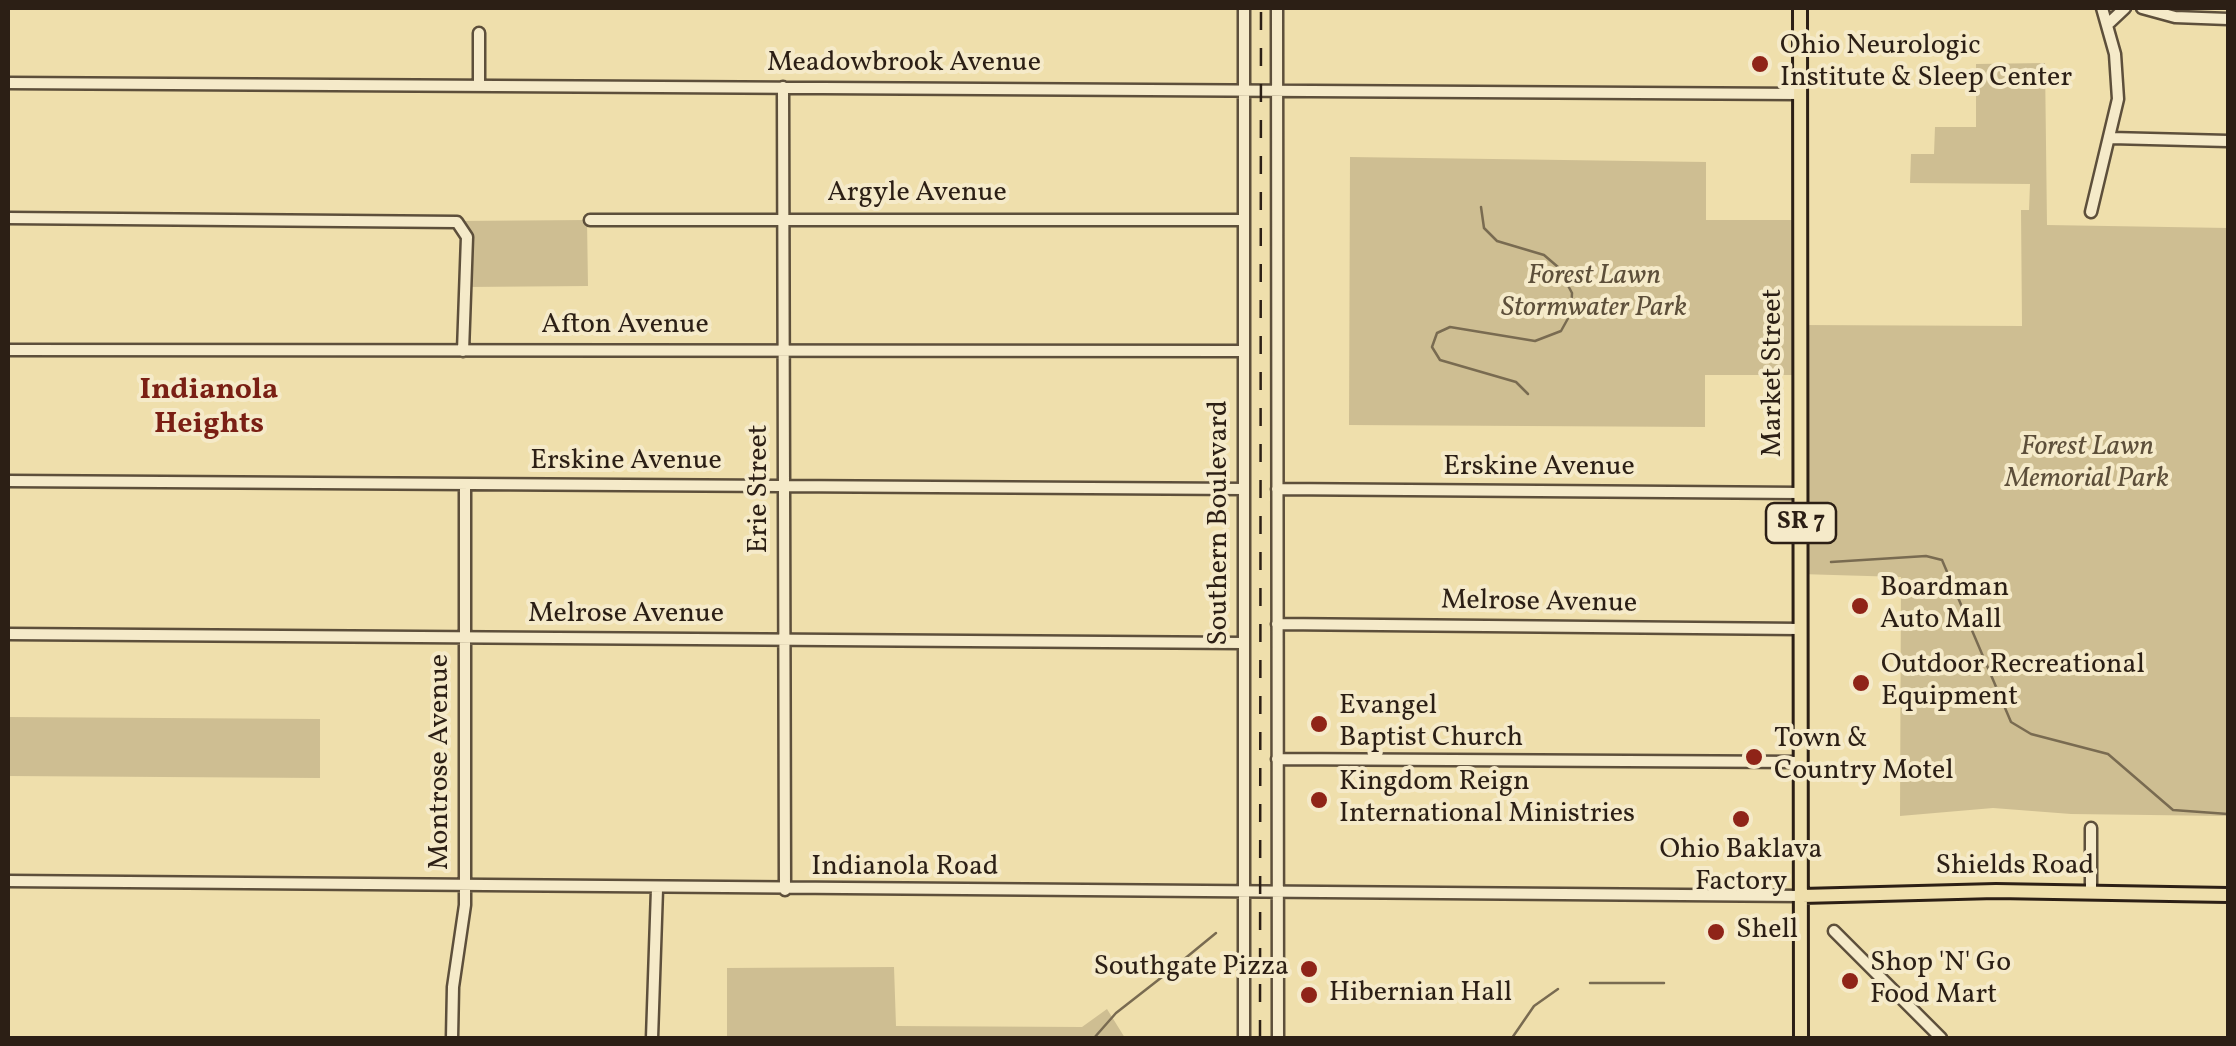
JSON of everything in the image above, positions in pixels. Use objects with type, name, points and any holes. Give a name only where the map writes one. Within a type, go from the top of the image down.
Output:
[{"type":"main road","name":"Market Street","points":[[1800,8],[1801,1038]]},
{"type":"main road","name":"Shields Road","points":[[1802,896],[2228,895]]},
{"type":"street","name":"Southern Boulevard","points":[[1244,8],[1244,1038]]},
{"type":"street","name":"Southern Boulevard","points":[[1277,8],[1278,1038]]},
{"type":"street","points":[[2092,212],[2111,138],[2118,82],[2102,8]]},
{"type":"street","points":[[2108,24],[2125,8]]},
{"type":"street","points":[[2142,8],[2175,17],[2228,19]]},
{"type":"street","points":[[479,34],[479,86]]},
{"type":"street","name":"Meadowbrook Avenue","points":[[8,83],[1800,94]]},
{"type":"street","name":"Erie Street","points":[[783,87],[784,890]]},
{"type":"street","points":[[2111,138],[2228,141]]},
{"type":"street","points":[[8,218],[454,221],[467,237],[464,350]]},
{"type":"street","name":"Argyle Avenue","points":[[590,220],[1244,220]]},
{"type":"street","name":"Afton Avenue","points":[[8,350],[1244,351]]},
{"type":"street","name":"Erskine Avenue","points":[[8,481],[1244,490]]},
{"type":"street","name":"Montrose Avenue","points":[[452,1038],[453,987],[465,887],[465,484]]},
{"type":"street","name":"Erskine Avenue","points":[[1277,489],[1801,493]]},
{"type":"street","name":"Melrose Avenue","points":[[1277,624],[1800,629]]},
{"type":"street","name":"Melrose Avenue","points":[[8,634],[1243,643]]},
{"type":"street","points":[[1277,759],[1801,762]]},
{"type":"street","points":[[2090,893],[2091,828]]},
{"type":"street","name":"Indianola Road","points":[[8,881],[1802,896]]},
{"type":"street","points":[[652,1038],[657,889]]},
{"type":"street","points":[[1834,931],[1941,1038]]},
{"type":"green space","points":[[2045,63],[2047,225],[2228,228],[2228,816],[2071,814],[1993,808],[1900,816],[1901,577],[1800,574],[1800,375],[1705,375],[1705,427],[1349,425],[1350,157],[1706,162],[1706,220],[1800,220],[1801,325],[2022,326],[2021,210],[2029,210],[2030,184],[1910,183],[1911,154],[1934,154],[1935,127],[1976,127],[1976,64]]},
{"type":"green space","points":[[587,220],[588,286],[466,287],[467,248],[454,221]]},
{"type":"green space","points":[[8,717],[320,719],[320,778],[8,776]]},
{"type":"green space","points":[[894,967],[896,1026],[1082,1027],[1107,1009],[1125,1038],[727,1038],[727,968]]},
{"type":"waterway","points":[[1481,207],[1484,228],[1497,241],[1544,255],[1558,267],[1572,293],[1571,313],[1561,331],[1535,341],[1450,327],[1437,333],[1432,347],[1440,360],[1516,382],[1528,394]]},
{"type":"waterway","points":[[1831,562],[1926,556],[1942,560],[2011,722],[2031,734],[2108,754],[2173,810],[2228,814]]},
{"type":"waterway","points":[[1177,965],[1216,933]]},
{"type":"waterway","points":[[1094,1038],[1116,1013],[1171,970]]},
{"type":"waterway","points":[[1590,983],[1664,983]]},
{"type":"waterway","points":[[1512,1038],[1534,1006],[1558,989]]},
{"type":"railway","points":[[1260,1038],[1261,8]]},
{"type":"place","name":"Ohio Neurologic Institute & Sleep Center","points":[[1760,64]]},
{"type":"place","name":"Boardman Auto Mall","points":[[1860,606]]},
{"type":"place","name":"Outdoor Recreational Equipment","points":[[1861,683]]},
{"type":"place","name":"Evangel Baptist Church","points":[[1319,724]]},
{"type":"place","name":"Town & Country Motel","points":[[1754,757]]},
{"type":"place","name":"Kingdom Reign International Ministries","points":[[1319,800]]},
{"type":"place","name":"Ohio Baklava Factory","points":[[1741,819]]},
{"type":"place","name":"Shell","points":[[1716,932]]},
{"type":"place","name":"Southgate Pizza","points":[[1309,969]]},
{"type":"place","name":"Shop 'N' Go Food Mart","points":[[1850,981]]},
{"type":"place","name":"Hibernian Hall","points":[[1309,995]]},
{"type":"district","name":"Indianola Heights","points":[[209,409]]},
{"type":"park label","name":"Forest Lawn Stormwater Park","points":[[1594,294]]},
{"type":"park label","name":"Forest Lawn Memorial Park","points":[[2087,465]]}]
